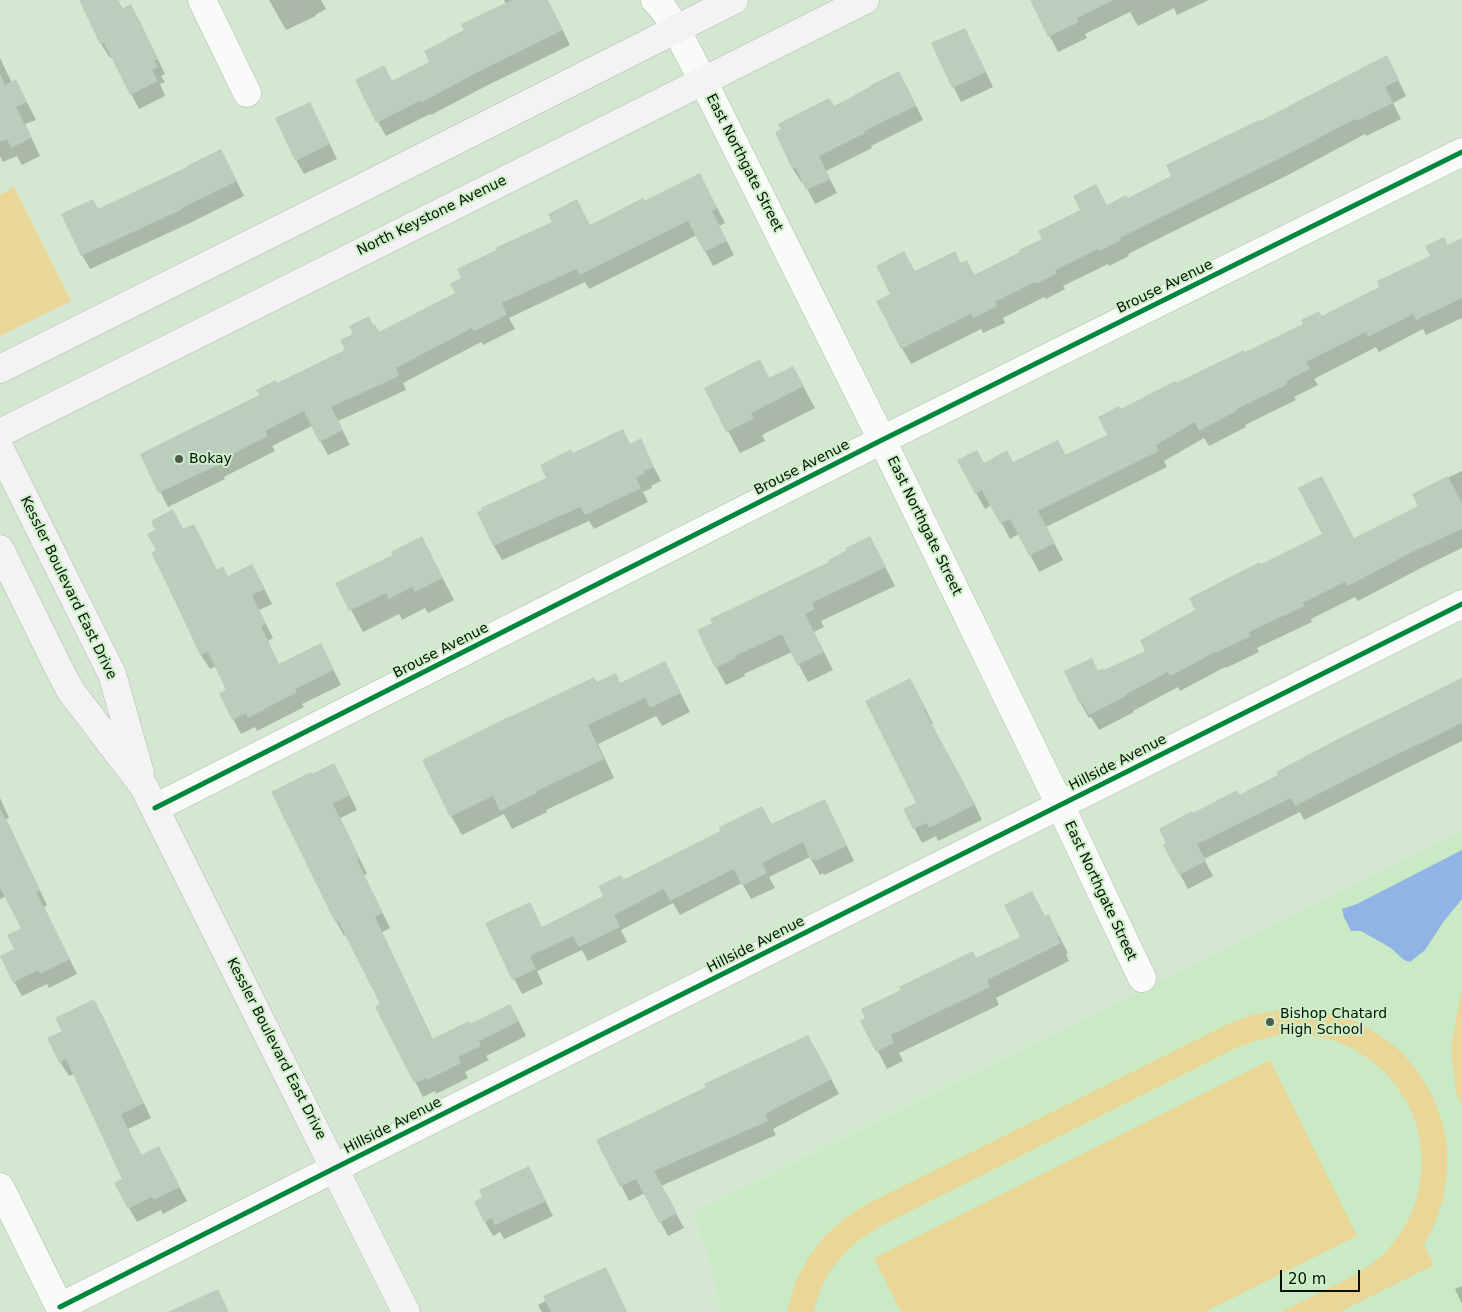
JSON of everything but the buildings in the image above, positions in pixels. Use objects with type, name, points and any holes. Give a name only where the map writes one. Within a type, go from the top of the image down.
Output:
[{"type":"main road","points":[[0,369],[734,0]]},
{"type":"main road","name":"North Keystone Avenue","points":[[0,433],[865,0]]},
{"type":"main road","name":"Kessler Boulevard East Drive","points":[[0,449],[112,674],[150,798],[406,1312]]},
{"type":"main road","name":"Kessler Boulevard East Drive","points":[[0,550],[70,690],[150,798]]},
{"type":"street","points":[[202,0],[247,92]]},
{"type":"street","name":"East Northgate Street","points":[[655,0],[676,29],[703,81],[882,440],[1142,978]]},
{"type":"street","name":"Brouse Avenue","points":[[150,798],[882,440],[1462,152]]},
{"type":"street","name":"Hillside Avenue","points":[[61,1309],[335,1168],[1462,604]]},
{"type":"street","points":[[0,1187],[61,1309]]},
{"type":"shaded area","points":[[14,187],[71,301],[0,336],[0,195]]},
{"type":"shaded area","name":"Bishop Chatard High School","points":[[1462,831],[1462,1312],[721,1312],[710,1259],[694,1213]]},
{"type":"shaded area","points":[[1462,988],[1462,1105],[1456,1093],[1451,1048]]},
{"type":"shaded area","points":[[1305,1009],[1333,1014],[1357,1022],[1381,1036],[1401,1052],[1419,1073],[1432,1095],[1442,1121],[1447,1146],[1447,1174],[1443,1199],[1434,1226],[1424,1245],[1434,1265],[1339,1312],[1281,1312],[1353,1276],[1385,1253],[1398,1237],[1416,1202],[1422,1162],[1416,1122],[1408,1104],[1385,1072],[1352,1048],[1333,1040],[1294,1034],[1274,1036],[1236,1048],[879,1227],[859,1240],[829,1272],[813,1312],[787,1312],[796,1281],[809,1257],[825,1236],[845,1218],[867,1204],[1228,1024],[1252,1015],[1280,1010]]},
{"type":"shaded area","points":[[1270,1060],[1357,1236],[1205,1312],[901,1312],[874,1258]]},
{"type":"water","points":[[1462,850],[1462,899],[1444,921],[1425,950],[1410,962],[1404,960],[1391,948],[1361,931],[1351,931],[1342,909],[1357,904]]},
{"type":"cycle path","points":[[155,808],[882,440],[1462,152]]},
{"type":"cycle path","points":[[60,1307],[1462,604]]},
{"type":"place","name":"Bokay","points":[[179,459]]},
{"type":"place","name":"Bishop Chatard High School","points":[[1270,1022]]}]
